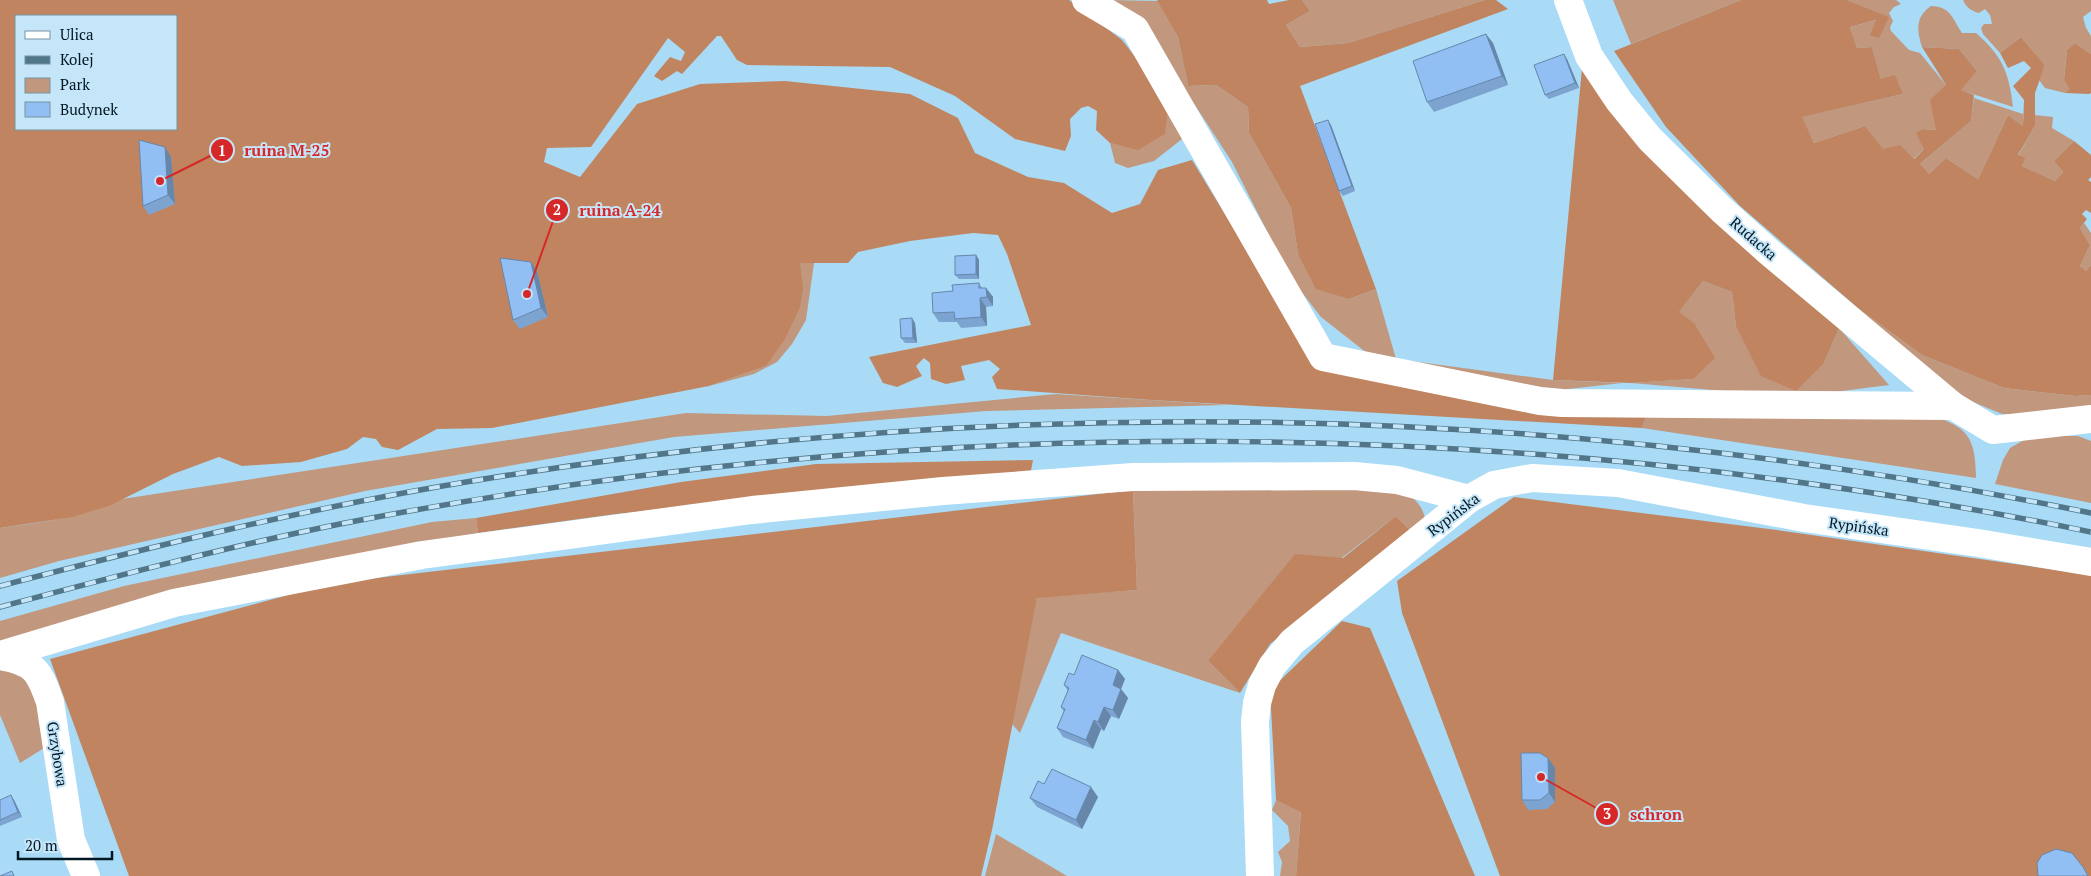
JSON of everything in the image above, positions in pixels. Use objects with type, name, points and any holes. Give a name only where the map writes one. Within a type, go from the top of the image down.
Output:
[{"type":"street","points":[[1086,0],[1135,29],[1323,357],[1540,401],[1562,403],[1953,406]]},
{"type":"street","name":"Rudacka","points":[[1568,0],[1589,56],[1619,101],[1650,139],[1722,210],[1769,252],[1953,406],[1992,430],[2091,419]]},
{"type":"street","points":[[0,656],[174,603],[422,555],[752,510],[943,491],[1134,477],[1354,476],[1397,480],[1469,498]]},
{"type":"street","name":"Rypińska","points":[[1260,876],[1255,722],[1259,694],[1266,676],[1292,642],[1469,498],[1494,485],[1532,478],[1618,483],[1804,518],[1978,543],[2091,562]]},
{"type":"street","name":"Grzybowa","points":[[0,656],[16,659],[32,666],[43,682],[50,702],[71,840],[86,876]]},
{"type":"green space","points":[[1107,0],[1159,1],[1178,37],[1188,86],[1216,85],[1248,107],[1249,133],[1291,208],[1298,254],[1349,299],[1376,289],[1396,359],[1553,380],[1622,383],[1541,392],[1372,357],[1321,317],[1290,277],[1232,162],[1148,33]]},
{"type":"green space","points":[[1302,0],[1485,0],[1348,43],[1300,47],[1286,25],[1310,11]]},
{"type":"green space","points":[[1613,0],[1741,0],[1631,44]]},
{"type":"green space","points":[[1847,0],[1896,0],[1901,4],[1894,7],[1889,13],[1893,21],[1890,27],[1891,31],[1909,50],[1920,53],[1946,85],[1936,130],[1923,129],[1924,149],[1913,159],[1883,150],[1865,126],[1814,143],[1801,117],[1903,94],[1881,79],[1872,47],[1857,48],[1850,27],[1888,17]]},
{"type":"green space","points":[[1963,0],[2091,0],[2091,11],[2083,17],[2086,28],[2091,36],[2091,54],[2075,43],[2067,50],[2064,78],[2069,89],[2065,93],[2045,88],[2039,80],[2045,65],[2021,37],[2000,53],[1983,34],[1981,28],[1984,24],[1992,24],[1990,15],[1985,9],[1979,13],[1971,10]]},
{"type":"green space","points":[[1931,6],[1943,8],[1951,15],[1962,33],[1976,33],[1992,49],[2006,74],[2013,107],[1960,90],[1977,71],[1959,49],[1922,47],[1918,29],[1920,19]]},
{"type":"green space","points":[[1974,98],[2023,114],[2023,126],[2008,115],[1978,179],[1946,158],[1929,174],[1919,165],[1971,121]]},
{"type":"green space","points":[[1169,100],[1182,139],[1154,161],[1128,168],[1115,163],[1110,143],[1138,149]]},
{"type":"green space","points":[[2035,115],[2053,117],[2052,128],[2074,141],[2054,161],[2063,172],[2055,181],[2022,166],[2018,156],[2035,126]]},
{"type":"green space","points":[[2084,223],[2091,233],[2091,265],[2086,271],[2080,266],[2090,245],[2080,228]]},
{"type":"green space","points":[[798,258],[814,263],[806,320],[792,344],[777,362],[754,374],[709,386],[766,366]]},
{"type":"green space","points":[[1703,281],[1732,292],[1736,326],[1824,363],[1839,328],[1889,385],[1795,397],[1631,383],[1693,379],[1694,323],[1678,313]]},
{"type":"green space","points":[[1859,309],[1922,355],[2004,388],[2075,396],[2091,395],[2091,407],[2052,414],[2002,414],[1949,392]]},
{"type":"green space","points":[[1056,394],[1228,405],[986,411],[674,437],[365,491],[59,561],[0,578],[0,528],[78,515],[122,499],[686,413],[827,416]]},
{"type":"green space","points":[[1649,407],[1927,413],[1952,423],[1966,435],[1971,442],[1974,452],[1976,478],[1642,428]]},
{"type":"green space","points":[[2031,436],[2078,436],[2091,441],[2091,503],[1995,484],[2003,460],[2010,448]]},
{"type":"green space","points":[[1386,483],[1415,500],[1420,505],[1425,519],[1414,534],[1396,516],[1208,661],[1240,693],[1061,633],[1020,733],[1012,724],[1037,597],[1137,590],[1133,490]]},
{"type":"green space","points":[[476,518],[478,533],[292,568],[0,648],[0,621],[124,586],[432,522]]},
{"type":"green space","points":[[0,667],[20,674],[32,689],[49,727],[49,745],[20,763],[0,715]]},
{"type":"green space","points":[[1276,800],[1301,811],[1296,876],[1280,876],[1282,862],[1278,852],[1290,841],[1288,826],[1272,810]]},
{"type":"green space","points":[[996,834],[1067,876],[985,876]]},
{"type":"shaded area","points":[[0,0],[1069,0],[1122,40],[1169,100],[1165,134],[1138,150],[1110,143],[1096,130],[1097,111],[1088,106],[1081,108],[1070,119],[1071,136],[1065,151],[1015,139],[955,96],[890,67],[747,65],[737,60],[721,36],[717,36],[682,74],[677,71],[662,81],[654,76],[670,57],[681,61],[685,52],[668,38],[591,147],[547,148],[544,162],[580,177],[637,104],[700,84],[785,81],[910,94],[958,118],[975,153],[1028,177],[1064,183],[1112,213],[1140,204],[1158,170],[1192,160],[1296,331],[1338,366],[1649,407],[1642,428],[1151,400],[997,389],[992,377],[1000,369],[989,360],[961,366],[965,380],[946,384],[931,379],[930,363],[924,358],[916,366],[922,376],[897,387],[883,383],[869,357],[1031,325],[1007,254],[998,235],[973,233],[910,241],[858,252],[848,263],[800,263],[803,289],[800,307],[785,339],[766,366],[709,386],[492,428],[437,429],[398,450],[382,447],[376,439],[363,437],[347,449],[301,462],[242,466],[219,457],[173,474],[109,506],[73,517],[0,528]]},
{"type":"shaded area","points":[[1157,0],[1267,0],[1269,4],[1289,0],[1302,0],[1310,11],[1286,25],[1300,47],[1348,43],[1485,0],[1496,0],[1508,9],[1300,86],[1376,289],[1349,299],[1316,289],[1298,254],[1291,208],[1249,133],[1248,107],[1216,85],[1188,86],[1178,37]]},
{"type":"shaded area","points":[[1741,0],[1847,0],[1889,17],[1879,38],[1870,35],[1876,20],[1850,27],[1857,48],[1872,47],[1881,79],[1895,75],[1903,94],[1802,117],[1814,143],[1865,126],[1883,149],[1900,145],[1914,159],[1924,149],[1916,133],[1923,129],[1936,130],[1930,100],[1946,85],[1922,47],[1959,49],[1977,71],[1961,90],[1974,95],[1971,121],[1920,164],[1929,174],[1946,158],[1978,179],[2008,115],[2023,126],[2024,100],[2013,86],[2031,68],[2024,61],[2008,68],[2000,53],[2021,37],[2045,65],[2035,93],[2035,126],[2018,155],[2025,158],[2022,166],[2055,181],[2063,172],[2054,161],[2074,141],[2091,155],[2091,177],[2088,180],[2091,182],[2091,213],[2086,210],[2082,214],[2087,219],[2080,228],[2090,245],[2080,266],[2086,271],[2091,265],[2091,395],[2075,396],[2004,388],[1922,355],[1859,309],[1740,206],[1666,127],[1614,51]]},
{"type":"shaded area","points":[[2075,43],[2091,54],[2091,93],[2089,94],[2065,93],[2069,89],[2064,79],[2067,50]]},
{"type":"shaded area","points":[[1582,68],[1839,328],[1824,363],[1796,391],[1761,376],[1736,326],[1732,292],[1703,281],[1679,312],[1694,323],[1715,358],[1693,379],[1631,383],[1553,380]]},
{"type":"shaded area","points":[[1033,460],[1030,476],[800,495],[616,514],[478,533],[476,518],[681,482],[816,464]]},
{"type":"shaded area","points":[[1133,490],[1137,590],[1037,598],[992,830],[981,876],[129,876],[50,659],[333,583]]},
{"type":"shaded area","points":[[1514,497],[1777,530],[2091,575],[2091,876],[1500,876],[1402,613],[1397,581]]},
{"type":"shaded area","points":[[1396,516],[1414,534],[1270,644],[1240,693],[1208,661],[1295,554],[1343,558]]},
{"type":"shaded area","points":[[1342,621],[1370,628],[1475,876],[1296,876],[1301,812],[1276,800],[1270,690]]},
{"type":"building","points":[[1486,34],[1502,76],[1427,102],[1413,61]]},
{"type":"building","points":[[1564,54],[1575,83],[1545,95],[1534,65]]},
{"type":"building","points":[[1328,120],[1352,186],[1339,191],[1315,124]]},
{"type":"building","points":[[139,140],[165,147],[168,195],[143,206]]},
{"type":"building","points":[[976,255],[976,274],[955,275],[955,256]]},
{"type":"building","points":[[500,258],[531,262],[541,308],[513,320]]},
{"type":"building","points":[[979,283],[979,288],[986,288],[987,297],[980,298],[981,317],[955,319],[954,312],[933,313],[932,293],[953,291],[952,285]]},
{"type":"building","points":[[912,318],[913,338],[901,338],[900,319]]},
{"type":"building","points":[[1082,655],[1118,670],[1113,685],[1121,689],[1113,710],[1104,707],[1098,722],[1094,720],[1086,740],[1057,728],[1065,709],[1061,707],[1069,688],[1064,685],[1069,673],[1074,675]]},
{"type":"building","points":[[1521,753],[1540,753],[1548,758],[1549,793],[1540,800],[1522,800]]},
{"type":"building","points":[[1052,769],[1091,787],[1076,820],[1030,798],[1038,781],[1044,784]]},
{"type":"building","points":[[11,795],[18,812],[0,820],[0,800]]},
{"type":"building","points":[[2056,849],[2072,853],[2088,876],[2038,876],[2037,863],[2042,855]]},
{"type":"building","points":[[12,871],[14,876],[0,876]]},
{"type":"railway","points":[[0,586],[290,516],[466,482],[669,453],[872,433],[1076,423],[1280,422],[1483,431],[1686,449],[1889,476],[2091,513]]},
{"type":"railway","points":[[0,607],[255,542],[340,524],[558,487],[776,461],[996,446],[1216,441],[1436,448],[1656,465],[1874,493],[2091,532]]},
{"type":"place","name":"ruina M-25","points":[[160,181]]},
{"type":"place","name":"ruina A-24","points":[[527,294]]},
{"type":"place","name":"schron","points":[[1541,777]]}]
